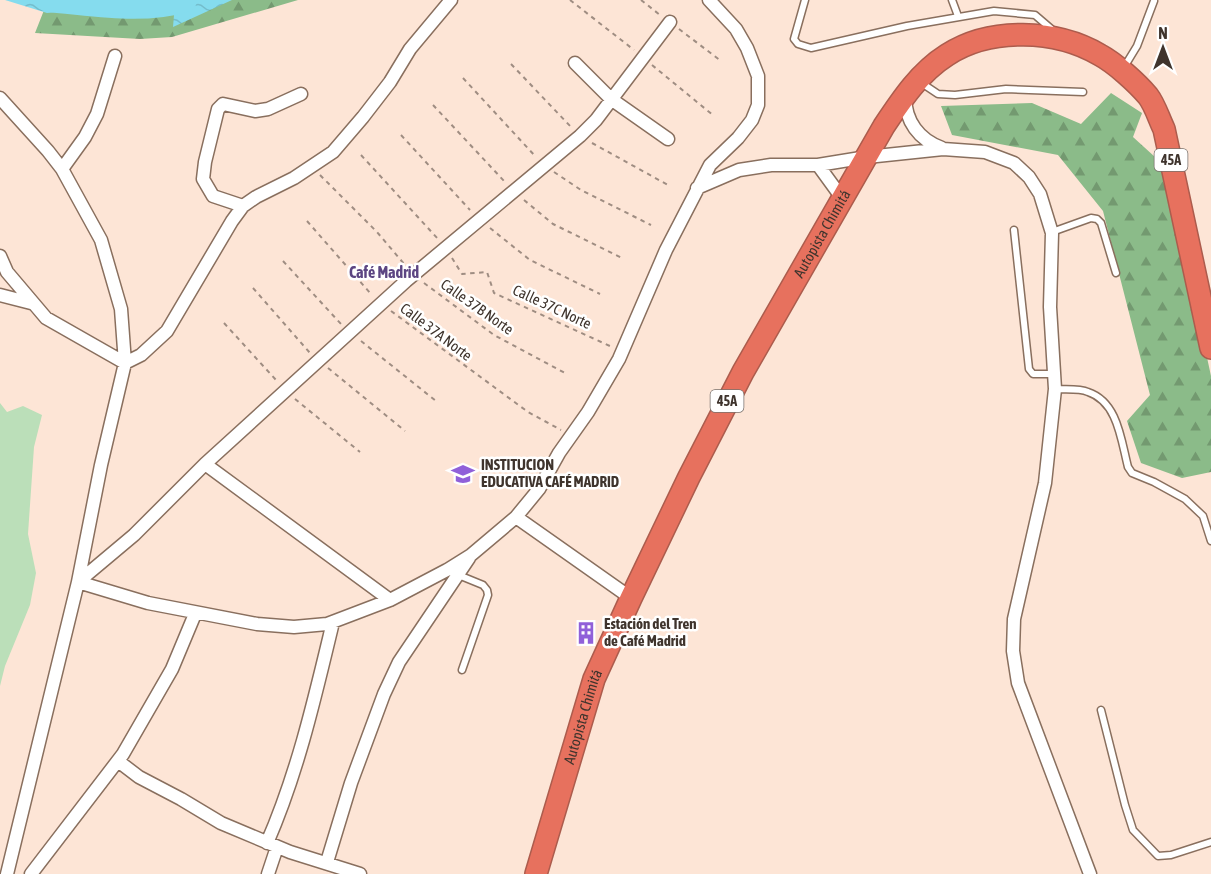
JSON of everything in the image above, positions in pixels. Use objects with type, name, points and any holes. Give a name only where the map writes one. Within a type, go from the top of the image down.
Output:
[{"type":"highway","name":"Autopista Chimitá","points":[[536,874],[594,679],[689,477],[742,372],[884,126],[905,94],[919,78],[945,56],[966,44],[977,41],[1017,36],[1042,36],[1063,40],[1100,55],[1149,97],[1164,129],[1211,348]]},
{"type":"street","points":[[125,363],[141,356],[167,331],[243,206],[294,178],[333,152],[390,82],[410,49],[451,0]]},
{"type":"street","points":[[327,862],[351,783],[384,694],[399,662],[452,573],[516,517],[539,489],[588,412],[622,351],[666,249],[710,165],[738,138],[752,120],[758,105],[758,76],[747,48],[709,0]]},
{"type":"street","points":[[78,582],[134,535],[205,464],[381,304],[578,138],[596,120],[670,22]]},
{"type":"street","points":[[62,169],[85,137],[97,114],[115,57]]},
{"type":"street","points":[[575,63],[611,99],[668,139]]},
{"type":"street","points":[[243,206],[213,196],[203,179],[218,109],[224,104],[255,111],[268,109],[300,94]]},
{"type":"street","points":[[905,94],[906,111],[913,127],[926,141],[943,149]]},
{"type":"street","points":[[0,98],[62,169],[101,240],[121,309],[125,363],[101,465],[78,582],[7,874]]},
{"type":"street","points":[[697,188],[739,170],[771,165],[818,165],[867,156],[943,149],[984,152],[1014,163],[1029,177],[1040,194],[1052,232],[1050,307],[1055,390],[1045,483],[1014,619],[1013,651],[1018,683],[1090,874]]},
{"type":"street","points":[[818,165],[842,198]]},
{"type":"street","points":[[0,256],[7,272],[46,318],[125,363]]},
{"type":"street","points":[[0,295],[32,304]]},
{"type":"street","points":[[205,464],[390,600]]},
{"type":"street","points":[[516,517],[631,598]]},
{"type":"street","points":[[78,582],[195,614],[257,624],[294,627],[333,622],[452,573]]},
{"type":"street","points":[[31,874],[118,761],[172,669],[195,614]]},
{"type":"street","points":[[268,874],[272,845],[309,722],[333,622]]},
{"type":"street","points":[[118,761],[139,777],[220,822],[272,845],[360,874]]},
{"type":"lane","points":[[805,0],[794,39],[798,44],[811,48],[958,16],[994,11],[1035,15],[1063,40]]},
{"type":"lane","points":[[952,0],[958,16]]},
{"type":"lane","points":[[1121,72],[1137,46],[1154,1]]},
{"type":"lane","points":[[919,78],[938,94],[955,96],[1006,89],[1083,92]]},
{"type":"lane","points":[[1052,232],[1091,218],[1097,219],[1101,224],[1116,273]]},
{"type":"lane","points":[[1014,230],[1029,369],[1034,374],[1054,374]]},
{"type":"lane","points":[[1055,390],[1087,391],[1107,403],[1115,420],[1128,467],[1132,473],[1185,499],[1203,516],[1211,541]]},
{"type":"lane","points":[[452,573],[483,585],[488,590],[488,596],[462,670]]},
{"type":"lane","points":[[1101,710],[1133,830],[1158,856],[1172,855],[1211,842]]},
{"type":"path","name":"Calle 37C Norte","points":[[361,155],[446,248],[462,274],[487,272],[494,293],[622,351]]},
{"type":"path","name":"Calle 37B Norte","points":[[312,166],[377,232],[414,275],[494,335],[565,373]]},
{"type":"path","name":"Calle 37A Norte","points":[[307,221],[381,304],[528,412],[571,436]]},
{"type":"green space","points":[[48,0],[298,0],[172,37],[140,39],[35,33]]},
{"type":"green space","points":[[1111,93],[1142,113],[1133,137],[1166,167],[1211,376],[1211,472],[1182,478],[1141,463],[1127,421],[1150,395],[1103,211],[1058,155],[952,135],[941,106],[1032,103],[1081,124]]},
{"type":"green space","points":[[0,403],[7,412],[23,406],[42,415],[34,447],[28,534],[36,573],[30,605],[5,666],[0,686]]},
{"type":"water","points":[[5,0],[155,0],[175,3],[112,6],[47,13]]},
{"type":"water","points":[[176,0],[232,0],[173,27]]},
{"type":"waterway","points":[[48,0],[135,7],[185,0]]},
{"type":"place","name":"INSTITUCION EDUCATIVA CAFÉ MADRID","points":[[463,474]]},
{"type":"place","name":"Estación del Tren de Café Madrid","points":[[586,633]]},
{"type":"district","name":"Café Madrid","points":[[384,272]]}]
